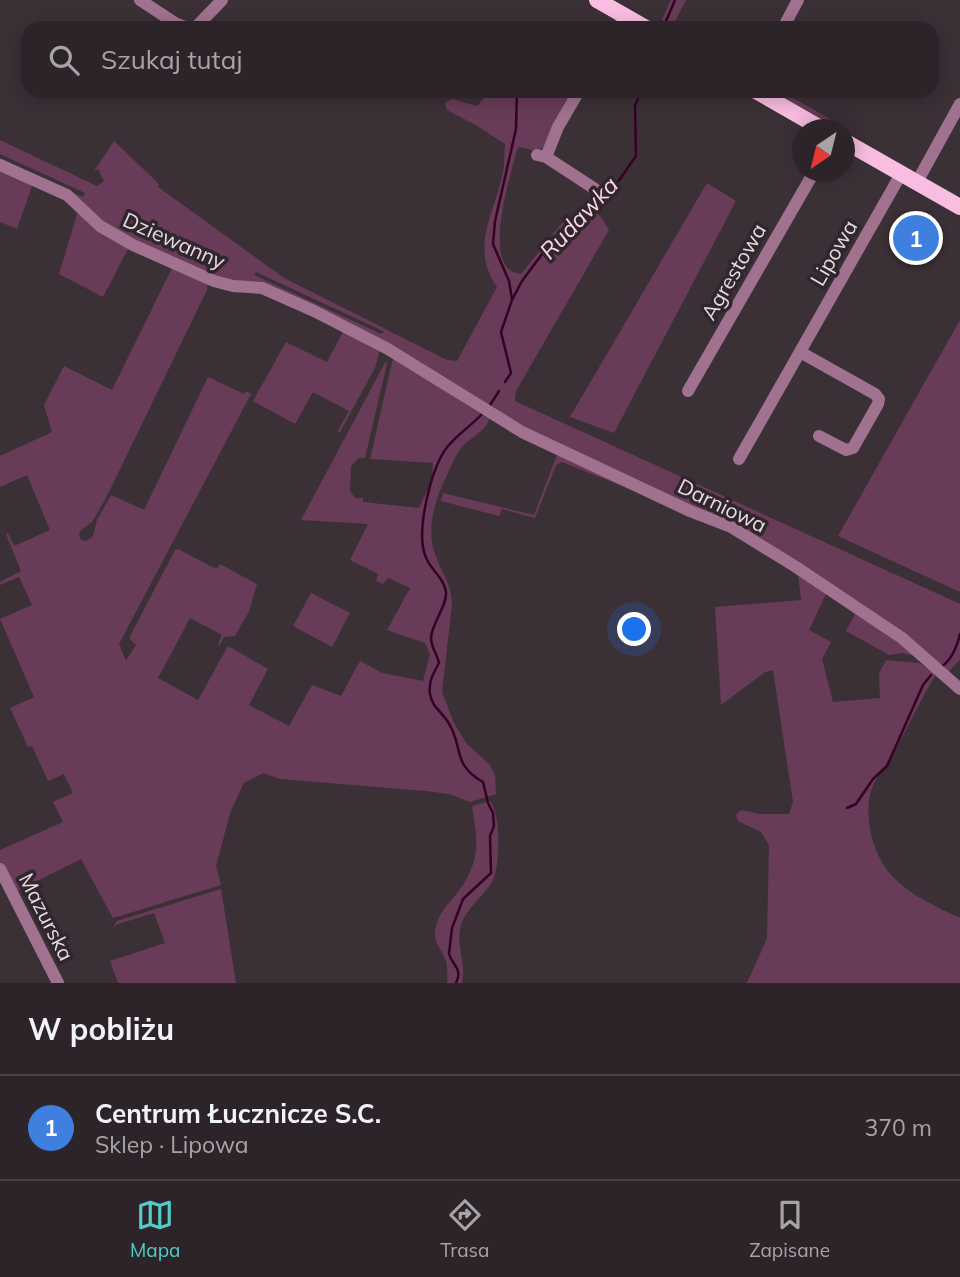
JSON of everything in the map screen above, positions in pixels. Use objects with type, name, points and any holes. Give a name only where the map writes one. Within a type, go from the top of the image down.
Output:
[{"type":"main road","points":[[597,0],[620,21]]},
{"type":"main road","points":[[768,98],[805,119]]},
{"type":"main road","points":[[855,147],[960,207]]},
{"type":"street","points":[[140,0],[172,21]]},
{"type":"street","points":[[202,21],[222,0]]},
{"type":"street","points":[[787,21],[798,0]]},
{"type":"street","points":[[575,98],[541,156],[594,189]]},
{"type":"street","points":[[917,183],[960,104]]},
{"type":"street","name":"Dziewanny","points":[[0,166],[67,195],[100,226],[134,245],[214,281],[262,288],[388,349],[484,409]]},
{"type":"street","name":"Lipowa","points":[[739,459],[901,174]]},
{"type":"street","name":"Agrestowa","points":[[688,391],[808,182]]},
{"type":"street","points":[[800,352],[875,394],[879,399],[853,448],[846,450],[818,436]]},
{"type":"street","name":"Darniowa","points":[[484,409],[511,427],[557,450],[731,527],[902,638],[960,689]]},
{"type":"street","name":"Mazurska","points":[[0,869],[58,983]]},
{"type":"shaded area","points":[[671,0],[686,0],[675,21],[662,20]]},
{"type":"shaded area","points":[[484,98],[573,98],[548,145],[536,151],[519,147],[517,150],[501,220],[502,257],[509,269],[521,274],[561,224],[573,219],[580,210],[595,212],[609,230],[516,391],[515,401],[960,604],[960,660],[947,673],[799,566],[556,444],[316,310],[230,283],[121,235],[81,203],[0,164],[0,158],[83,197],[85,193],[0,154],[0,140],[97,186],[104,181],[98,169],[94,171],[114,141],[159,184],[158,187],[284,278],[447,360],[457,361],[497,287],[489,272],[484,244],[503,172],[505,144],[447,110],[445,103],[452,99],[477,106]],"holes":[[[256,272],[384,332],[381,334],[254,275]]]},
{"type":"shaded area","points":[[778,98],[793,98],[830,119],[815,119]]},
{"type":"shaded area","points":[[0,169],[33,183],[17,229],[0,222]]},
{"type":"shaded area","points":[[707,183],[736,201],[614,433],[570,417]]},
{"type":"shaded area","points":[[78,211],[129,247],[103,297],[59,274]]},
{"type":"shaded area","points":[[173,266],[208,281],[207,290],[105,500],[92,522],[81,530],[81,540],[86,541],[93,536],[97,520],[111,495],[144,510],[208,377],[244,394],[246,391],[251,394],[119,644],[126,661],[136,645],[129,638],[175,550],[178,549],[216,569],[220,564],[257,584],[249,611],[235,636],[224,637],[220,645],[218,644],[222,635],[190,618],[158,678],[198,700],[228,646],[268,669],[249,705],[289,726],[312,685],[341,696],[360,661],[382,673],[423,681],[430,654],[425,643],[387,630],[410,588],[388,578],[383,584],[376,581],[378,574],[350,560],[368,524],[301,520],[386,361],[365,458],[359,458],[351,466],[350,491],[355,498],[363,498],[363,502],[419,508],[432,480],[433,463],[370,459],[393,358],[489,419],[485,427],[463,446],[455,457],[438,496],[431,531],[435,554],[448,583],[452,605],[442,692],[454,723],[466,743],[490,765],[495,776],[496,794],[470,802],[449,794],[280,779],[263,773],[244,783],[231,810],[216,866],[221,885],[113,918],[81,859],[17,891],[21,904],[0,862],[0,850],[63,822],[53,802],[73,793],[64,774],[48,781],[10,708],[34,697],[0,619],[32,605],[19,577],[0,585],[0,582],[21,571],[6,534],[8,533],[14,546],[50,530],[27,475],[0,487],[0,456],[52,432],[44,405],[64,366],[112,390]]},
{"type":"shaded area","points":[[960,320],[960,592],[838,536]]},
{"type":"shaded area","points":[[345,328],[378,349],[379,353],[375,368],[340,432],[337,432],[349,411],[313,392],[295,424],[253,401],[286,342],[327,362]]},
{"type":"shaded area","points":[[557,455],[697,518],[697,521],[639,493],[562,462],[556,465],[535,518],[502,509],[499,516],[441,501],[443,493],[534,515]]},
{"type":"shaded area","points":[[798,573],[827,592],[809,630],[831,642],[822,659],[833,702],[880,698],[879,673],[886,660],[919,663],[936,674],[873,786],[869,818],[876,851],[893,877],[916,896],[960,918],[960,983],[747,983],[767,939],[769,845],[761,832],[738,821],[736,815],[741,810],[760,814],[789,814],[793,802],[773,670],[765,672],[721,705],[715,607],[801,600]]},
{"type":"shaded area","points":[[311,593],[350,613],[332,647],[293,626]]},
{"type":"shaded area","points":[[856,612],[915,653],[914,656],[903,653],[889,655],[846,631]]},
{"type":"shaded area","points":[[490,801],[498,827],[495,873],[489,886],[462,922],[462,983],[447,983],[447,964],[436,940],[436,926],[473,865],[476,837],[472,806]]},
{"type":"shaded area","points":[[221,889],[236,983],[118,983],[110,961],[165,943],[154,913],[113,928],[117,921]]},
{"type":"waterway","name":"Rudawka","points":[[666,21],[675,0]]},
{"type":"waterway","points":[[512,299],[509,281],[493,244],[495,221],[516,129],[517,98]]},
{"type":"waterway","name":"Rudawka","points":[[505,382],[511,373],[501,332],[512,300],[522,281],[551,242],[568,226],[581,220],[620,179],[636,156],[635,105],[638,98]]},
{"type":"waterway","name":"Rudawka","points":[[490,405],[499,391]]},
{"type":"waterway","name":"Rudawka","points":[[456,983],[458,971],[449,954],[452,928],[463,899],[491,873],[490,836],[494,826],[493,813],[483,782],[466,768],[453,731],[430,694],[433,674],[439,663],[431,638],[446,592],[425,555],[422,530],[431,483],[442,456],[448,446],[483,413]]},
{"type":"waterway","points":[[941,667],[951,657],[960,634]]},
{"type":"waterway","points":[[847,808],[856,804],[873,779],[887,766],[923,685],[931,675]]},
{"type":"place","name":"Centrum Łucznicze S.C.","points":[[916,238]]}]
